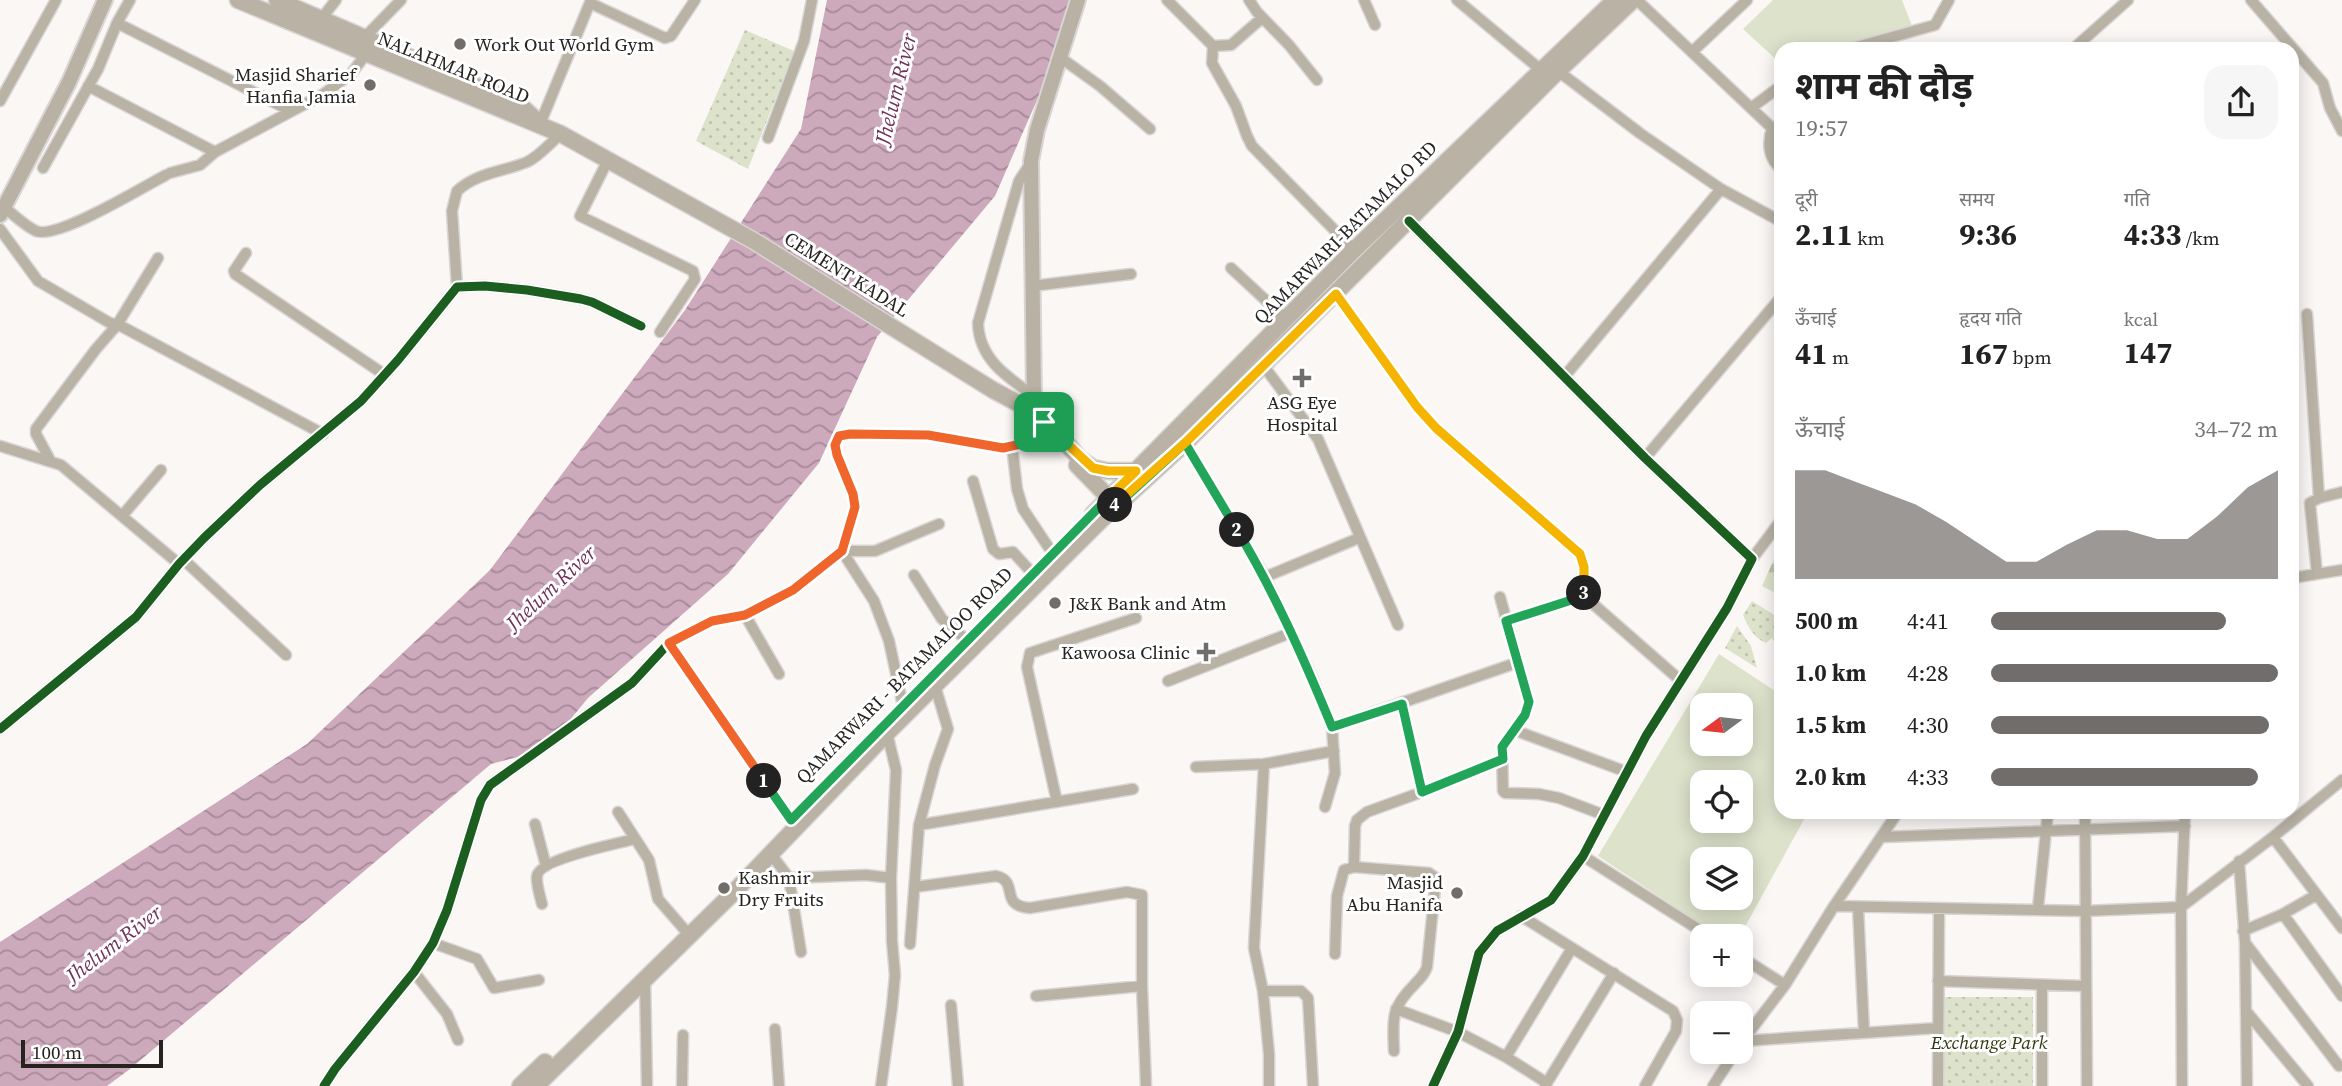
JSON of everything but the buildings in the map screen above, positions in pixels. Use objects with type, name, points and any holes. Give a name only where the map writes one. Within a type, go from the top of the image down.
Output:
[{"type":"main road","name":"NALAHMAR ROAD","points":[[238,0],[540,124]]},
{"type":"main road","name":"NALAHMAR ROAD","points":[[277,0],[520,106],[540,124]]},
{"type":"main road","name":"QAMARWARI-BATAMALO RD","points":[[1112,502],[1136,471],[1354,250],[1615,0]]},
{"type":"main road","points":[[1046,425],[1112,502],[1185,443],[1558,71],[1635,0]]},
{"type":"main road","name":"CEMENT KADAL","points":[[540,124],[754,241],[993,390],[1033,403],[1046,425]]},
{"type":"main road","points":[[1046,425],[1080,459],[1093,468],[1136,471]]},
{"type":"main road","name":"QAMARWARI - BATAMALOO ROAD","points":[[520,1086],[684,929],[1053,554],[1112,502]]},
{"type":"main road","name":"QAMARWARI - BATAMALOO ROAD","points":[[536,1086],[771,854],[1112,502]]},
{"type":"street","points":[[0,101],[56,0]]},
{"type":"street","points":[[105,0],[69,82],[2,212],[37,231],[76,223],[168,174],[200,164],[215,152],[322,95],[351,74],[366,54]]},
{"type":"street","points":[[43,168],[89,86],[117,23],[131,0]]},
{"type":"street","points":[[321,19],[336,0]]},
{"type":"street","points":[[365,37],[401,0]]},
{"type":"street","points":[[540,124],[591,2],[665,38],[671,36],[695,0]]},
{"type":"street","points":[[768,138],[804,41],[812,0]]},
{"type":"street","points":[[1033,403],[1031,161],[1037,130],[1078,0]]},
{"type":"street","points":[[1167,0],[1213,47],[1212,63],[1236,106],[1252,146],[1354,250]]},
{"type":"street","points":[[1249,0],[1317,80]]},
{"type":"street","points":[[1364,0],[1375,25]]},
{"type":"street","points":[[1457,0],[1541,70]]},
{"type":"street","points":[[1635,0],[1751,107],[1774,125]]},
{"type":"street","points":[[1693,51],[1747,0]]},
{"type":"street","points":[[1874,42],[1934,25],[1949,0]]},
{"type":"street","points":[[2081,42],[2128,0]]},
{"type":"street","points":[[2251,0],[2287,42]]},
{"type":"street","points":[[1213,47],[1231,45],[1262,18]]},
{"type":"street","points":[[117,23],[291,111]]},
{"type":"street","points":[[2299,55],[2323,83],[2330,108],[2342,131]]},
{"type":"street","points":[[1061,58],[1100,86],[1150,129]]},
{"type":"street","points":[[1558,71],[1721,189],[1774,218]]},
{"type":"street","points":[[89,86],[215,152]]},
{"type":"street","points":[[1751,107],[1774,91]]},
{"type":"street","points":[[1774,131],[1768,140],[1774,162]]},
{"type":"street","points":[[0,729],[136,617],[182,562],[260,485],[361,401],[457,287],[452,211],[457,191],[482,174],[533,158],[561,134]]},
{"type":"street","points":[[608,160],[580,216],[693,271],[695,279],[660,332]]},
{"type":"street","points":[[1031,161],[1019,181],[978,323],[978,331],[982,349],[1033,403]]},
{"type":"street","points":[[1564,377],[1721,189]]},
{"type":"street","points":[[1409,221],[1645,458],[1752,559]]},
{"type":"street","points":[[0,229],[38,281],[323,434]]},
{"type":"street","points":[[246,253],[233,271],[234,274],[385,375]]},
{"type":"street","points":[[50,460],[36,429],[117,325],[158,258]]},
{"type":"street","points":[[1231,268],[1286,319]]},
{"type":"street","points":[[1032,286],[1130,274]]},
{"type":"street","points":[[457,287],[506,288],[581,299],[641,326]]},
{"type":"street","points":[[1336,294],[1417,407],[1436,428],[1580,554],[1584,567],[1584,596],[1681,681]]},
{"type":"street","points":[[1645,458],[1774,305]]},
{"type":"street","points":[[2307,314],[2319,498]]},
{"type":"street","points":[[1263,365],[1318,439],[1398,625]]},
{"type":"street","points":[[324,1086],[414,972],[433,943],[447,910],[486,790],[497,779],[632,683],[669,643],[712,621],[745,615],[793,590],[842,551],[855,507],[853,494],[837,455],[835,445],[839,436],[928,435],[1003,448],[1021,444],[1046,425]]},
{"type":"street","points":[[1185,443],[1265,577],[1332,727],[1335,773],[1325,807]]},
{"type":"street","points":[[0,446],[61,465],[182,562],[286,655]]},
{"type":"street","points":[[1012,446],[1017,489],[1023,509],[1053,554]]},
{"type":"street","points":[[122,516],[160,470]]},
{"type":"street","points":[[973,481],[993,549],[999,554],[1013,552],[1033,574]]},
{"type":"street","points":[[2317,574],[2310,503],[2342,492]]},
{"type":"street","points":[[842,551],[875,551],[939,524]]},
{"type":"street","points":[[1433,1086],[1458,1032],[1479,953],[1497,932],[1550,900],[1583,856],[1628,772],[1727,608],[1752,559],[1774,530]]},
{"type":"street","points":[[1265,577],[1359,538]]},
{"type":"street","points":[[842,551],[874,601],[889,641],[903,706]]},
{"type":"street","points":[[2299,578],[2342,570]]},
{"type":"street","points":[[914,575],[942,619],[968,641]]},
{"type":"street","points":[[1506,621],[1584,596]]},
{"type":"street","points":[[1500,597],[1529,702],[1525,715],[1502,747],[1503,792],[1559,798],[1604,815]]},
{"type":"street","points":[[745,615],[779,674]]},
{"type":"street","points":[[1058,802],[1027,667],[1030,653],[1038,648],[1136,618]]},
{"type":"street","points":[[1168,681],[1290,634]]},
{"type":"street","points":[[669,643],[791,820]]},
{"type":"street","points":[[1332,727],[1517,663]]},
{"type":"street","points":[[910,944],[919,825],[948,729],[935,686]]},
{"type":"street","points":[[1402,704],[1422,792]]},
{"type":"street","points":[[1514,730],[1628,772]]},
{"type":"street","points":[[881,1086],[895,975],[891,878],[896,770],[887,733]]},
{"type":"street","points":[[1196,767],[1264,764],[1334,751]]},
{"type":"street","points":[[1354,866],[1354,826],[1367,812],[1503,759]]},
{"type":"street","points":[[1264,764],[1254,948],[1263,991],[1269,1086]]},
{"type":"street","points":[[2299,816],[2342,780]]},
{"type":"street","points":[[919,825],[1133,789]]},
{"type":"street","points":[[618,812],[650,864],[658,899],[684,929]]},
{"type":"street","points":[[1753,1027],[1785,985],[1834,906],[1894,819]]},
{"type":"street","points":[[2038,908],[2047,819]]},
{"type":"street","points":[[2085,819],[2087,1086]]},
{"type":"street","points":[[2182,1086],[2181,907],[2185,819]]},
{"type":"street","points":[[1834,906],[2085,911],[2181,907],[2295,819]]},
{"type":"street","points":[[534,824],[547,866]]},
{"type":"street","points":[[1883,837],[2185,826]]},
{"type":"street","points":[[2273,837],[2342,928]]},
{"type":"street","points":[[542,904],[538,872],[569,856],[635,839]]},
{"type":"street","points":[[771,854],[789,878],[801,952]]},
{"type":"street","points":[[1583,856],[1690,924]]},
{"type":"street","points":[[2239,861],[2245,943],[2247,1086]]},
{"type":"street","points":[[1335,954],[1337,896],[1344,870],[1354,866],[1429,873],[1436,878],[1427,967],[1422,978],[1396,1009],[1393,1017],[1394,1051]]},
{"type":"street","points":[[789,878],[866,875],[891,878]]},
{"type":"street","points":[[915,887],[1003,877],[1007,881],[1011,900],[1020,908],[1127,892],[1141,894],[1144,900],[1142,986],[1146,1086]]},
{"type":"street","points":[[2243,932],[2283,915],[2316,895]]},
{"type":"street","points":[[1858,907],[1864,1032]]},
{"type":"street","points":[[1938,1086],[1939,909]]},
{"type":"street","points":[[2283,915],[2342,996]]},
{"type":"street","points":[[1521,916],[1673,1011],[1677,1020],[1676,1031],[1645,1086]]},
{"type":"street","points":[[433,943],[477,959],[494,988],[539,980]]},
{"type":"street","points":[[2245,943],[2339,1066]]},
{"type":"street","points":[[1506,1057],[1572,948]]},
{"type":"street","points":[[1753,965],[1785,985]]},
{"type":"street","points":[[414,972],[446,1014],[458,1040]]},
{"type":"street","points":[[1396,1009],[1458,1032],[1506,1057],[1546,1085],[1614,973]]},
{"type":"street","points":[[645,979],[647,1086]]},
{"type":"street","points":[[1938,981],[2085,986]]},
{"type":"street","points":[[2042,985],[2042,1086]]},
{"type":"street","points":[[1036,996],[1142,986]]},
{"type":"street","points":[[1263,991],[1301,992],[1308,998],[1313,1086]]},
{"type":"street","points":[[951,1005],[958,1086]]},
{"type":"street","points":[[2245,1011],[2308,1086]]},
{"type":"street","points":[[1753,1041],[1938,1028]]},
{"type":"street","points":[[775,1029],[779,1086]]},
{"type":"street","points":[[682,1086],[683,1035]]},
{"type":"street","points":[[1713,1086],[1727,1064]]},
{"type":"street","points":[[2247,1074],[2254,1086]]},
{"type":"green space","points":[[1773,0],[1902,0],[1912,26],[1852,42],[1774,42],[1774,58],[1743,29]]},
{"type":"green space","points":[[745,30],[794,51],[748,169],[696,141]]},
{"type":"green space","points":[[1774,559],[1774,592],[1762,586]]},
{"type":"green space","points":[[1752,601],[1774,615],[1774,641],[1772,638],[1766,643],[1758,638],[1743,615]]},
{"type":"green space","points":[[1737,626],[1751,646],[1757,668],[1725,648]]},
{"type":"green space","points":[[1719,654],[1774,690],[1774,819],[1804,819],[1747,924],[1701,924],[1598,856],[1690,702],[1690,756],[1754,756],[1754,693],[1696,693]]},
{"type":"green space","name":"Exchange Park","points":[[1944,997],[2033,997],[2033,1086],[1944,1086]]},
{"type":"water","name":"Jhelum River","points":[[827,0],[1073,0],[1070,25],[995,196],[877,337],[819,463],[728,574],[588,698],[545,750],[491,764],[130,1069],[107,1086],[0,1086],[0,942],[307,744],[490,570],[685,310],[801,129]]},
{"type":"cycle path","points":[[1409,221],[1645,458],[1752,559],[1727,608],[1646,736],[1583,856],[1551,900],[1497,931],[1479,953],[1458,1032],[1433,1086]]},
{"type":"cycle path","points":[[0,729],[136,617],[204,538],[260,485],[361,401],[457,287],[485,286],[527,290],[581,299],[641,326]]},
{"type":"cycle path","points":[[324,1086],[414,972],[433,943],[447,910],[481,800],[490,785],[632,683],[669,643],[712,621],[745,615],[793,590],[842,551],[855,507],[853,494],[837,455],[835,445],[839,436],[928,435],[1003,448],[1021,445],[1050,425]]},
{"type":"place","name":"Work Out World Gym","points":[[460,44]]},
{"type":"place","name":"Masjid Sharief Hanfia Jamia","points":[[370,85]]},
{"type":"place","name":"ASG Eye Hospital","points":[[1302,378]]},
{"type":"place","name":"J&K Bank and Atm","points":[[1055,603]]},
{"type":"place","name":"Kawoosa Clinic","points":[[1206,652]]},
{"type":"place","name":"Kashmir Dry Fruits","points":[[724,888]]},
{"type":"place","name":"Masjid Abu Hanifa","points":[[1457,893]]},
{"type":"route","points":[[1044,422],[1045,429],[1021,444],[1003,448],[928,435],[839,436],[835,445],[837,455],[853,494],[855,507],[842,551],[793,590],[745,615],[712,621],[669,643],[791,820],[1108,498],[1116,506],[1185,443],[1265,577],[1332,727],[1402,704],[1422,792],[1503,759],[1502,747],[1525,715],[1529,702],[1506,621],[1584,596],[1584,567],[1580,554],[1436,428],[1417,407],[1336,294],[1185,443],[1116,506],[1108,498],[1136,471],[1093,468],[1080,459],[1062,437],[1044,422]]}]
